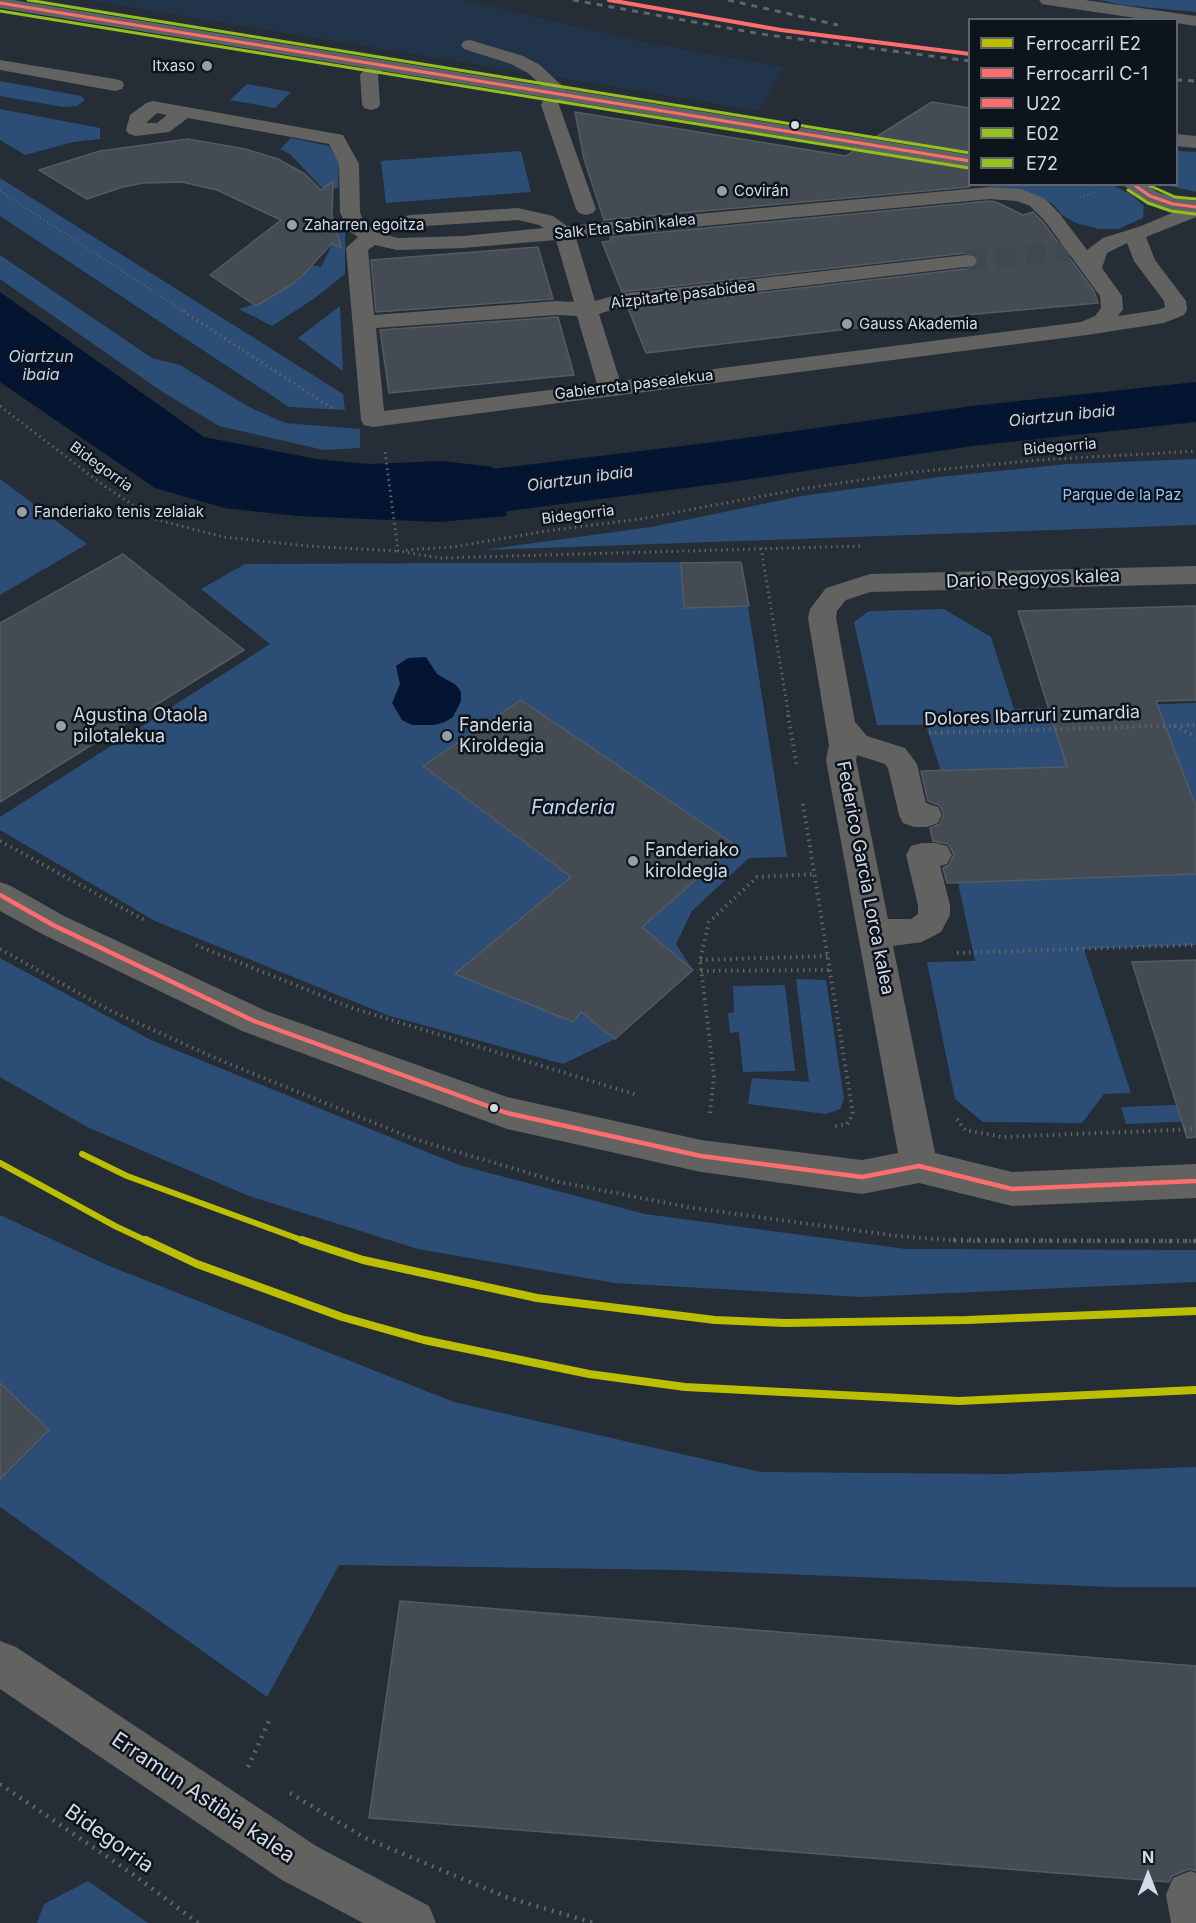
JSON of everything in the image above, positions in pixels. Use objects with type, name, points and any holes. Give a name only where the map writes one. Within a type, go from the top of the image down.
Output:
[{"type":"main road","points":[[1048,0],[1175,18]]},
{"type":"main road","points":[[0,3],[377,65],[557,100],[968,161]]},
{"type":"main road","points":[[1178,18],[1196,21]]},
{"type":"main road","points":[[1178,140],[1196,142]]},
{"type":"main road","points":[[1137,187],[1173,204],[1196,208]]},
{"type":"street","points":[[470,45],[517,60],[534,69],[557,100],[586,209]]},
{"type":"street","points":[[0,65],[115,85]]},
{"type":"street","points":[[371,104],[369,75],[377,65]]},
{"type":"street","points":[[184,112],[336,139],[349,164],[350,212],[354,226],[372,237],[357,248],[373,420]]},
{"type":"street","points":[[1137,187],[1160,209],[1158,224]]},
{"type":"street","name":"Salk Eta Sabin kalea","points":[[372,237],[397,244],[463,242],[1000,192],[1029,198],[1044,207],[1052,216],[1090,231],[1134,233]]},
{"type":"street","points":[[1052,216],[1073,250],[1091,268],[1098,250],[1110,242],[1196,208]]},
{"type":"street","points":[[410,222],[518,214],[546,220],[564,233],[610,388]]},
{"type":"street","name":"Gabierrota pasealekua","points":[[373,420],[1164,316],[1176,310],[1175,301],[1145,261],[1134,233]]},
{"type":"street","name":"Aizpitarte pasabidea","points":[[364,322],[556,308],[587,310],[620,301],[966,261]]},
{"type":"street","name":"Gabierrota pasealekua","points":[[1085,328],[1102,321],[1112,309],[1113,303],[1111,296],[1091,268]]},
{"type":"street","name":"Dario Regoyos kalea","points":[[870,584],[1196,574]]},
{"type":"street","name":"Federico Garcia Lorca kalea","points":[[870,584],[846,588],[836,594],[824,609],[822,618],[844,744],[841,760],[919,1166]]},
{"type":"street","points":[[841,726],[857,744],[895,756],[902,764],[914,815],[927,815]]},
{"type":"street","points":[[847,792],[848,766],[852,757],[871,748]]},
{"type":"street","points":[[875,933],[911,932],[922,929],[930,923],[934,915],[934,905],[922,855],[936,855]]},
{"type":"street","points":[[0,894],[53,925],[254,1021],[507,1113],[701,1156],[850,1176],[862,1177],[919,1166],[1012,1189],[1196,1181]]},
{"type":"street","name":"Erramun Astibia kalea","points":[[0,1663],[299,1863],[412,1923]]},
{"type":"path","points":[[0,190],[338,412],[373,420]]},
{"type":"path","name":"Bidegorria","points":[[0,406],[103,485],[154,519],[224,537],[307,546],[398,551],[452,547],[547,531],[640,519],[801,489],[915,472],[1038,460],[1196,451]]},
{"type":"path","points":[[384,447],[398,551],[440,558],[863,546]]},
{"type":"path","points":[[761,548],[798,772]]},
{"type":"path","points":[[1173,725],[1196,737]]},
{"type":"path","name":"Dolores Ibarruri zumardia","points":[[927,733],[1196,725]]},
{"type":"path","points":[[802,795],[853,1114],[847,1124],[829,1128]]},
{"type":"path","points":[[0,841],[148,922]]},
{"type":"path","points":[[710,1117],[714,1076],[700,960],[709,922],[757,878],[815,874]]},
{"type":"path","points":[[190,942],[352,1008],[641,1096]]},
{"type":"path","points":[[949,953],[1196,945]]},
{"type":"path","points":[[700,960],[829,956]]},
{"type":"path","points":[[701,971],[831,970]]},
{"type":"path","points":[[1002,1137],[1196,1129]]},
{"type":"path","points":[[693,1208],[897,1236],[960,1241],[1196,1241]]},
{"type":"path","points":[[257,1772],[247,1767],[270,1719]]},
{"type":"path","name":"Bidegorria","points":[[0,1784],[134,1875],[198,1923]]},
{"type":"path","points":[[286,1790],[365,1838],[506,1897],[594,1923]]},
{"type":"shaded area","points":[[87,0],[464,0],[643,42],[783,67],[759,111]]},
{"type":"green space","points":[[1099,0],[1196,0],[1196,12],[1122,5]]},
{"type":"green space","points":[[0,81],[81,96],[85,100],[77,106],[63,107],[0,96]]},
{"type":"green space","points":[[247,84],[291,92],[275,108],[230,100]]},
{"type":"green space","points":[[0,109],[100,128],[100,139],[73,142],[25,155],[0,140]]},
{"type":"green space","points":[[291,138],[329,146],[339,163],[338,188],[325,191],[290,154],[280,149]]},
{"type":"green space","points":[[521,151],[531,192],[386,203],[381,161]]},
{"type":"green space","points":[[1178,151],[1196,152],[1196,192],[1170,186],[1178,186]]},
{"type":"green space","points":[[0,178],[343,394],[345,410],[289,407],[0,216]]},
{"type":"green space","points":[[983,186],[1114,186],[1132,195],[1144,206],[1143,218],[1118,229],[1099,229],[1076,223],[1062,215],[1054,205],[1041,197],[1017,189]]},
{"type":"green space","points":[[345,232],[345,274],[315,298],[272,326],[239,309],[269,299],[299,278],[311,265],[321,267],[335,233]]},
{"type":"green space","points":[[0,255],[152,358],[180,365],[249,407],[285,423],[360,429],[360,448],[324,450],[219,426],[161,391],[0,279]]},
{"type":"green space","points":[[340,306],[343,371],[298,338]]},
{"type":"green space","name":"Parque de la Paz","points":[[1196,459],[1196,525],[483,550],[651,527],[802,496],[939,477],[1068,464]]},
{"type":"green space","name":"Fanderiako tenis zelaiak","points":[[0,479],[87,544],[0,595]]},
{"type":"green space","name":"Fanderia Kiroldegia","points":[[741,562],[787,857],[749,858],[692,911],[676,944],[693,970],[615,1039],[563,1064],[387,1015],[155,921],[0,830],[0,817],[270,644],[201,589],[245,564]]},
{"type":"green space","points":[[944,609],[991,637],[1014,709],[1196,703],[1196,807],[1179,763],[941,771],[926,725],[877,725],[854,622],[869,611]]},
{"type":"green space","points":[[1196,874],[1196,945],[1084,949],[1131,1093],[1104,1094],[1082,1123],[983,1122],[955,1099],[927,962],[975,961],[958,883]]},
{"type":"green space","points":[[0,958],[151,1040],[459,1165],[645,1214],[906,1249],[1196,1250],[1196,1282],[862,1297],[614,1283],[418,1249],[249,1196],[87,1127],[0,1077]]},
{"type":"green space","points":[[796,979],[826,980],[844,1099],[840,1109],[826,1114],[748,1104],[752,1078],[809,1082]]},
{"type":"green space","points":[[785,985],[795,1071],[743,1072],[739,1032],[730,1033],[728,1013],[734,1012],[733,986]]},
{"type":"green space","points":[[1196,1104],[1196,1121],[1126,1124],[1121,1107]]},
{"type":"green space","points":[[0,1215],[107,1265],[454,1402],[760,1472],[1004,1474],[1196,1467],[1196,1587],[1113,1587],[680,1570],[339,1565],[267,1697],[0,1507],[0,1479],[48,1430],[0,1383]]},
{"type":"green space","points":[[88,1881],[148,1923],[37,1923],[44,1904]]},
{"type":"water","name":"Oiartzun ibaia","points":[[0,292],[204,437],[316,459],[368,464],[442,461],[493,467],[507,516],[439,522],[297,516],[224,508],[155,488],[0,382]]},
{"type":"water","points":[[426,657],[437,674],[456,685],[461,692],[461,701],[453,717],[445,722],[434,725],[412,725],[402,720],[392,703],[400,684],[396,666],[408,658]]},
{"type":"building","points":[[932,102],[968,108],[968,153],[876,137]]},
{"type":"building","points":[[575,112],[846,156],[855,150],[968,169],[969,187],[604,220],[584,159]]},
{"type":"building","name":"Zaharren egoitza","points":[[188,139],[245,149],[278,159],[305,174],[321,190],[333,181],[332,215],[341,248],[332,243],[291,285],[256,306],[210,275],[281,220],[217,190],[182,182],[143,183],[87,199],[39,170],[100,151]]},
{"type":"building","points":[[990,201],[1023,215],[1033,212],[1043,222],[1094,291],[1098,303],[965,315],[646,353],[628,308],[974,268],[979,260],[974,254],[966,253],[622,292],[602,242],[611,241],[610,237]]},
{"type":"building","points":[[538,247],[553,299],[376,312],[371,260]]},
{"type":"building","points":[[558,317],[574,375],[389,393],[380,330]]},
{"type":"building","name":"Agustina Otaola pilotalekua","points":[[123,554],[244,650],[0,802],[0,623]]},
{"type":"building","points":[[741,562],[749,606],[684,608],[681,563]]},
{"type":"building","points":[[1196,606],[1196,700],[1156,701],[1196,807],[1196,874],[947,883],[943,868],[949,865],[954,854],[948,844],[933,841],[930,828],[940,824],[944,814],[939,805],[928,801],[921,771],[1067,767],[1018,611]]},
{"type":"building","name":"Fanderiako kiroldegia","points":[[521,700],[735,845],[642,927],[693,970],[615,1039],[581,1012],[573,1022],[455,974],[571,877],[423,766]]},
{"type":"building","points":[[1196,960],[1196,1137],[1187,1138],[1132,962]]},
{"type":"building","points":[[0,1383],[49,1430],[0,1479]]},
{"type":"building","points":[[400,1601],[1196,1666],[1196,1871],[1189,1869],[1172,1876],[1169,1882],[369,1818]]},
{"type":"waterway","name":"Oiartzun ibaia","points":[[375,493],[440,496],[501,490],[731,461],[972,426],[1196,402]]},
{"type":"tunnel","points":[[966,261],[1069,251]]},
{"type":"railway","points":[[573,0],[761,34],[968,61]]},
{"type":"railway","points":[[728,0],[838,25]]},
{"type":"railway","points":[[1178,80],[1196,81]]},
{"type":"rail line","name":"C-1","points":[[609,0],[781,30],[968,54]]},
{"type":"rail line","name":"E2","points":[[82,1154],[127,1176],[285,1235],[363,1260],[537,1298],[715,1320],[785,1323],[967,1320],[1196,1311]]},
{"type":"rail line","name":"E2","points":[[0,1163],[115,1226],[197,1264],[342,1317],[424,1340],[589,1374],[685,1387],[959,1401],[1196,1390]]},
{"type":"transit line","name":"E72","points":[[28,0],[968,153]]},
{"type":"transit line","name":"U22","points":[[0,3],[968,161]]},
{"type":"transit line","name":"E02","points":[[0,11],[968,168]]},
{"type":"transit line","name":"U22","points":[[1136,186],[1150,196],[1173,204],[1196,207]]},
{"type":"transit line","name":"E72","points":[[1150,186],[1175,197],[1196,199]]},
{"type":"transit line","name":"E02","points":[[1128,190],[1148,203],[1171,211],[1195,214]]},
{"type":"transit line","name":"U22","points":[[0,895],[53,925],[254,1021],[507,1113],[701,1156],[862,1177],[919,1166],[1012,1189],[1196,1181]]},
{"type":"place","name":"Itxaso","points":[[207,66]]},
{"type":"place","name":"Covirán","points":[[722,191]]},
{"type":"place","name":"Zaharren egoitza","points":[[292,225]]},
{"type":"place","name":"Gauss Akademia","points":[[847,324]]},
{"type":"place","name":"Fanderiako tenis zelaiak","points":[[22,512]]},
{"type":"place","name":"Agustina Otaola pilotalekua","points":[[61,726]]},
{"type":"place","name":"Fanderia Kiroldegia","points":[[447,736]]},
{"type":"place","name":"Fanderiako kiroldegia","points":[[633,861]]},
{"type":"water label","name":"Fanderia","points":[[573,808]]}]
